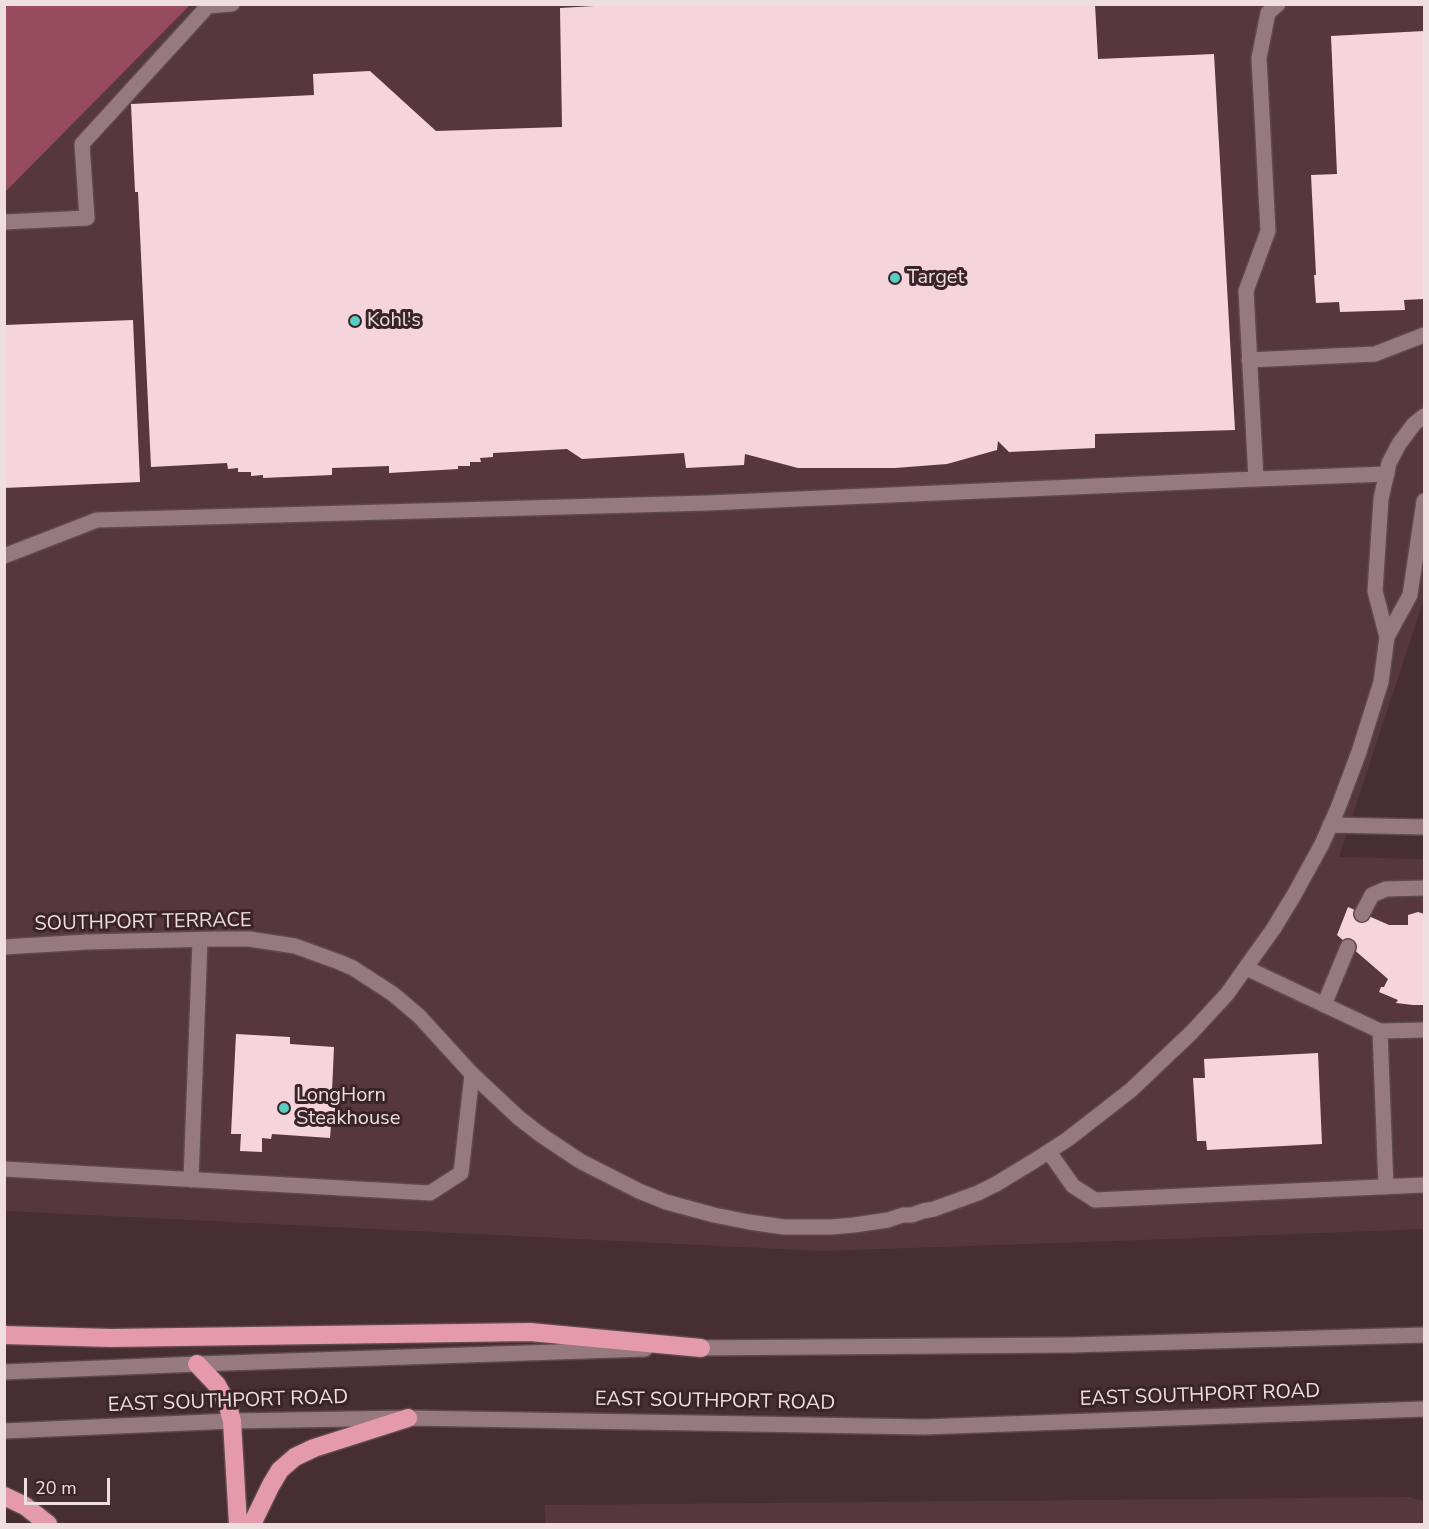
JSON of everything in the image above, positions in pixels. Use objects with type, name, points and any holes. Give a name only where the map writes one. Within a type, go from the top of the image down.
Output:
[{"type":"highway","points":[[4,1335],[111,1338],[530,1332],[701,1348]]},
{"type":"highway","points":[[197,1364],[217,1385],[227,1403],[232,1421],[238,1524]]},
{"type":"highway","points":[[252,1524],[280,1470],[295,1457],[314,1448],[408,1418]]},
{"type":"highway","points":[[4,1496],[25,1506],[48,1524]]},
{"type":"main road","points":[[4,222],[87,218],[82,144],[208,6],[232,4]]},
{"type":"main road","points":[[1256,479],[1246,291],[1268,231],[1259,58],[1268,13],[1278,4]]},
{"type":"main road","points":[[1249,360],[1375,354],[1425,335]]},
{"type":"main road","points":[[1387,637],[1375,591],[1381,499],[1389,463],[1399,444],[1414,424],[1425,416]]},
{"type":"main road","points":[[4,556],[97,520],[707,503],[1387,474]]},
{"type":"main road","points":[[1387,637],[1410,595],[1425,501]]},
{"type":"main road","name":"SOUTHPORT TERRACE","points":[[4,947],[87,942],[249,939],[295,946],[353,968],[393,994],[419,1016],[501,1102],[541,1135],[580,1161],[639,1191],[666,1202],[714,1215],[784,1227],[854,1225],[912,1215],[934,1209],[996,1184],[1068,1139],[1131,1090],[1164,1060],[1227,994],[1274,928],[1313,861],[1330,825],[1351,776],[1370,720],[1381,682],[1387,637]]},
{"type":"main road","points":[[1330,825],[1425,827]]},
{"type":"main road","points":[[1362,914],[1372,895],[1386,889],[1425,888]]},
{"type":"main road","points":[[191,1180],[200,940]]},
{"type":"main road","points":[[1324,1005],[1348,947]]},
{"type":"main road","points":[[1246,968],[1380,1031],[1425,1030]]},
{"type":"main road","points":[[1380,1031],[1386,1187]]},
{"type":"main road","points":[[4,1170],[430,1193],[461,1173],[472,1074]]},
{"type":"main road","points":[[1049,1152],[1073,1186],[1095,1200],[1425,1185]]},
{"type":"main road","name":"EAST SOUTHPORT ROAD","points":[[4,1372],[701,1348],[1071,1345],[1425,1335]]},
{"type":"main road","name":"EAST SOUTHPORT ROAD","points":[[4,1431],[232,1421],[408,1418],[924,1427],[1425,1409]]},
{"type":"shaded area","points":[[4,5],[190,5],[5,190]]},
{"type":"shaded area","points":[[190,5],[1424,5],[1424,599],[1339,857],[1424,859],[1424,1229],[822,1251],[5,1211],[4,190]]},
{"type":"shaded area","points":[[1409,1497],[1424,1501],[1424,1524],[545,1524],[545,1505]]},
{"type":"building","name":"Target","points":[[629,4],[1095,4],[1098,59],[1214,54],[1235,430],[1095,434],[1095,448],[1009,452],[998,441],[997,450],[947,464],[895,468],[798,468],[745,454],[744,465],[686,468],[684,453],[582,459],[567,449],[493,453],[493,457],[480,458],[481,462],[470,462],[470,466],[458,466],[458,469],[389,473],[389,466],[332,468],[332,475],[263,478],[263,475],[251,476],[251,472],[238,472],[238,468],[228,469],[227,463],[151,467],[138,192],[135,192],[131,104],[314,95],[313,74],[370,71],[436,131],[562,127],[560,8]]},
{"type":"building","points":[[1424,31],[1424,299],[1404,300],[1405,310],[1340,312],[1339,302],[1316,303],[1314,275],[1316,275],[1311,175],[1337,174],[1331,36]]},
{"type":"building","points":[[133,320],[140,482],[4,488],[4,325]]},
{"type":"building","points":[[1348,907],[1389,925],[1408,925],[1408,915],[1418,912],[1424,914],[1424,1005],[1396,1003],[1398,1000],[1379,992],[1388,979],[1337,935]]},
{"type":"building","name":"LongHorn Steakhouse","points":[[236,1034],[290,1037],[290,1044],[334,1047],[332,1091],[336,1091],[334,1125],[331,1125],[330,1138],[272,1134],[271,1139],[262,1138],[262,1152],[240,1151],[241,1134],[231,1134]]},
{"type":"building","points":[[1318,1053],[1322,1144],[1207,1150],[1206,1141],[1197,1141],[1193,1078],[1205,1078],[1204,1059]]},
{"type":"place","name":"Target","points":[[895,278]]},
{"type":"place","name":"Kohl's","points":[[355,321]]},
{"type":"place","name":"LongHorn Steakhouse","points":[[284,1108]]}]
